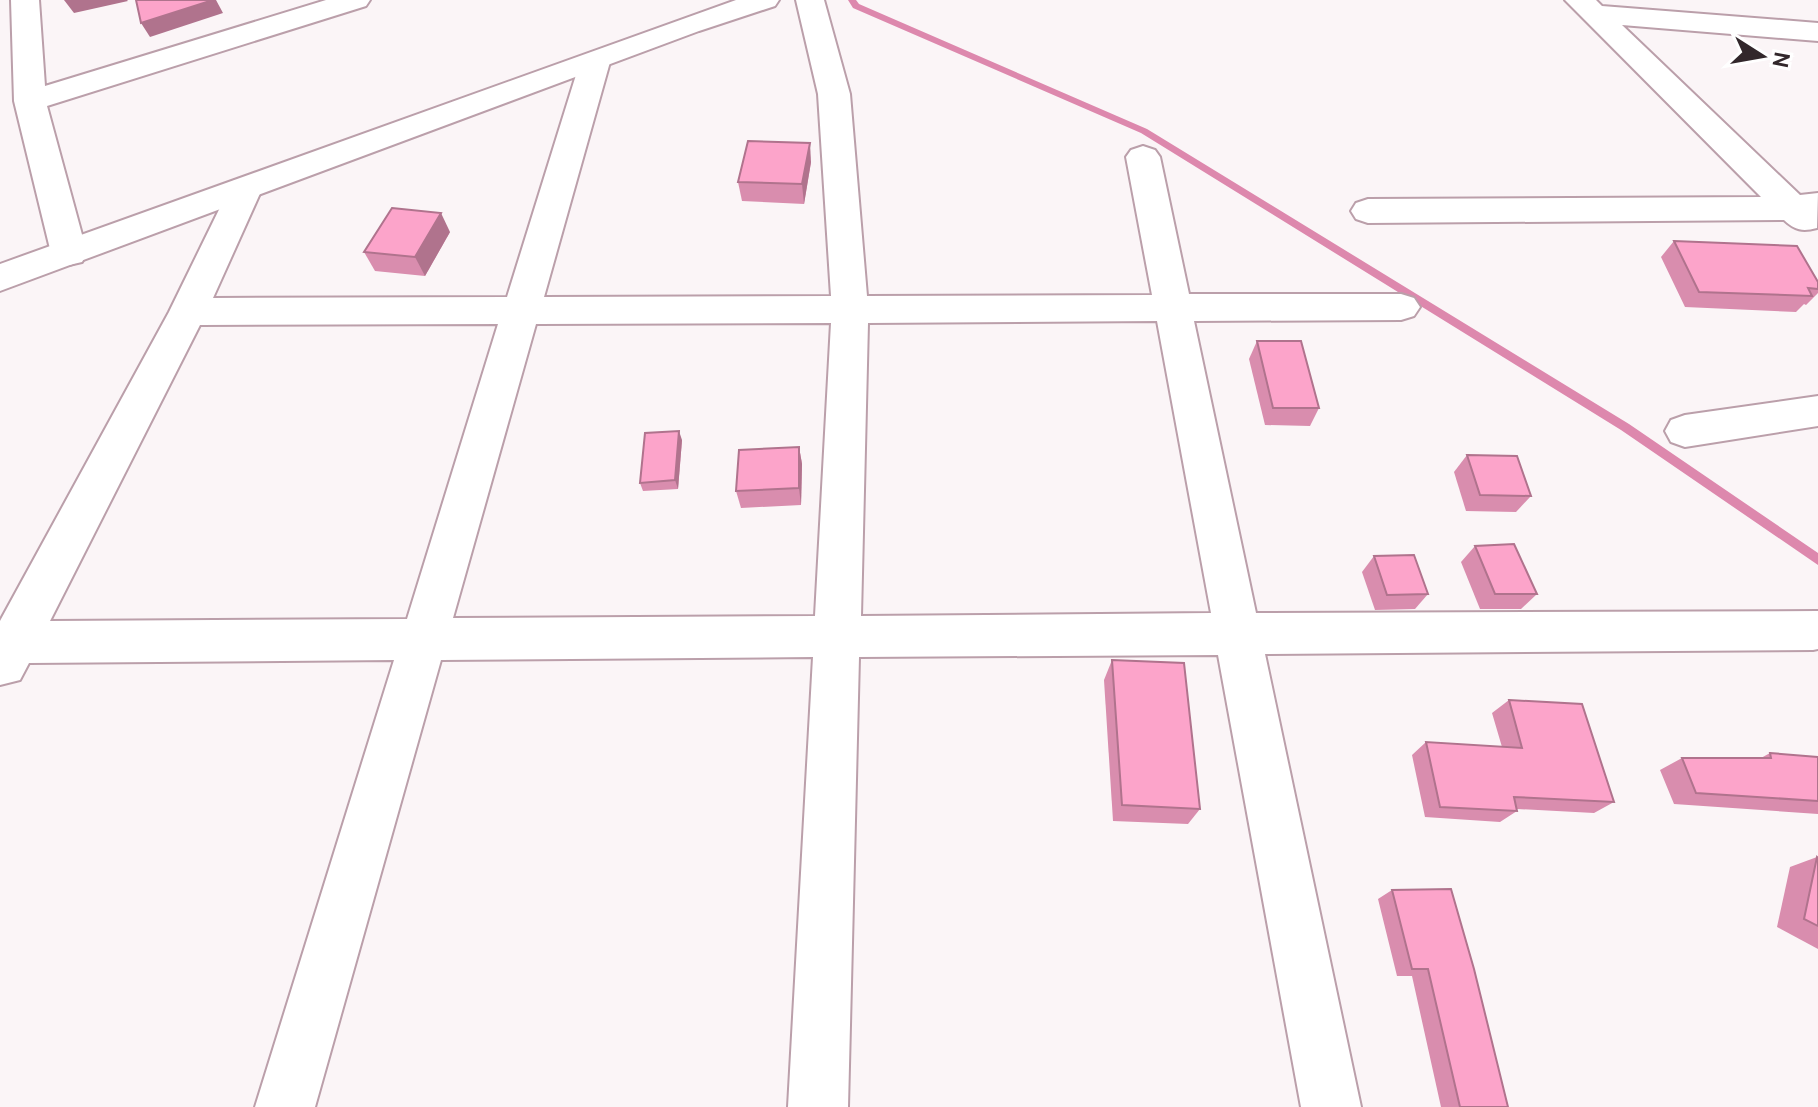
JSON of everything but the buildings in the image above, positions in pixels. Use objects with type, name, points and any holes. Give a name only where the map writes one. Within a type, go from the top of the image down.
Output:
[{"type":"street","points":[[25,0],[30,101],[69,253]]},
{"type":"street","points":[[30,101],[356,0]]},
{"type":"street","points":[[0,278],[689,25],[765,0]]},
{"type":"street","points":[[810,0],[834,94],[850,309],[818,1107]]},
{"type":"street","points":[[1586,7],[1818,32]]},
{"type":"street","points":[[1586,7],[1805,206],[1818,233]]},
{"type":"street","points":[[285,1107],[595,62]]},
{"type":"street","points":[[1143,157],[1331,1107]]},
{"type":"street","points":[[245,189],[188,312],[5,652],[424,640],[1813,630]]},
{"type":"street","points":[[1368,211],[1805,206]]},
{"type":"street","points":[[188,312],[1401,307]]},
{"type":"street","points":[[1685,431],[1818,411]]},
{"type":"waterway","points":[[852,0],[856,6],[1144,131],[1625,427],[1818,560]]}]
